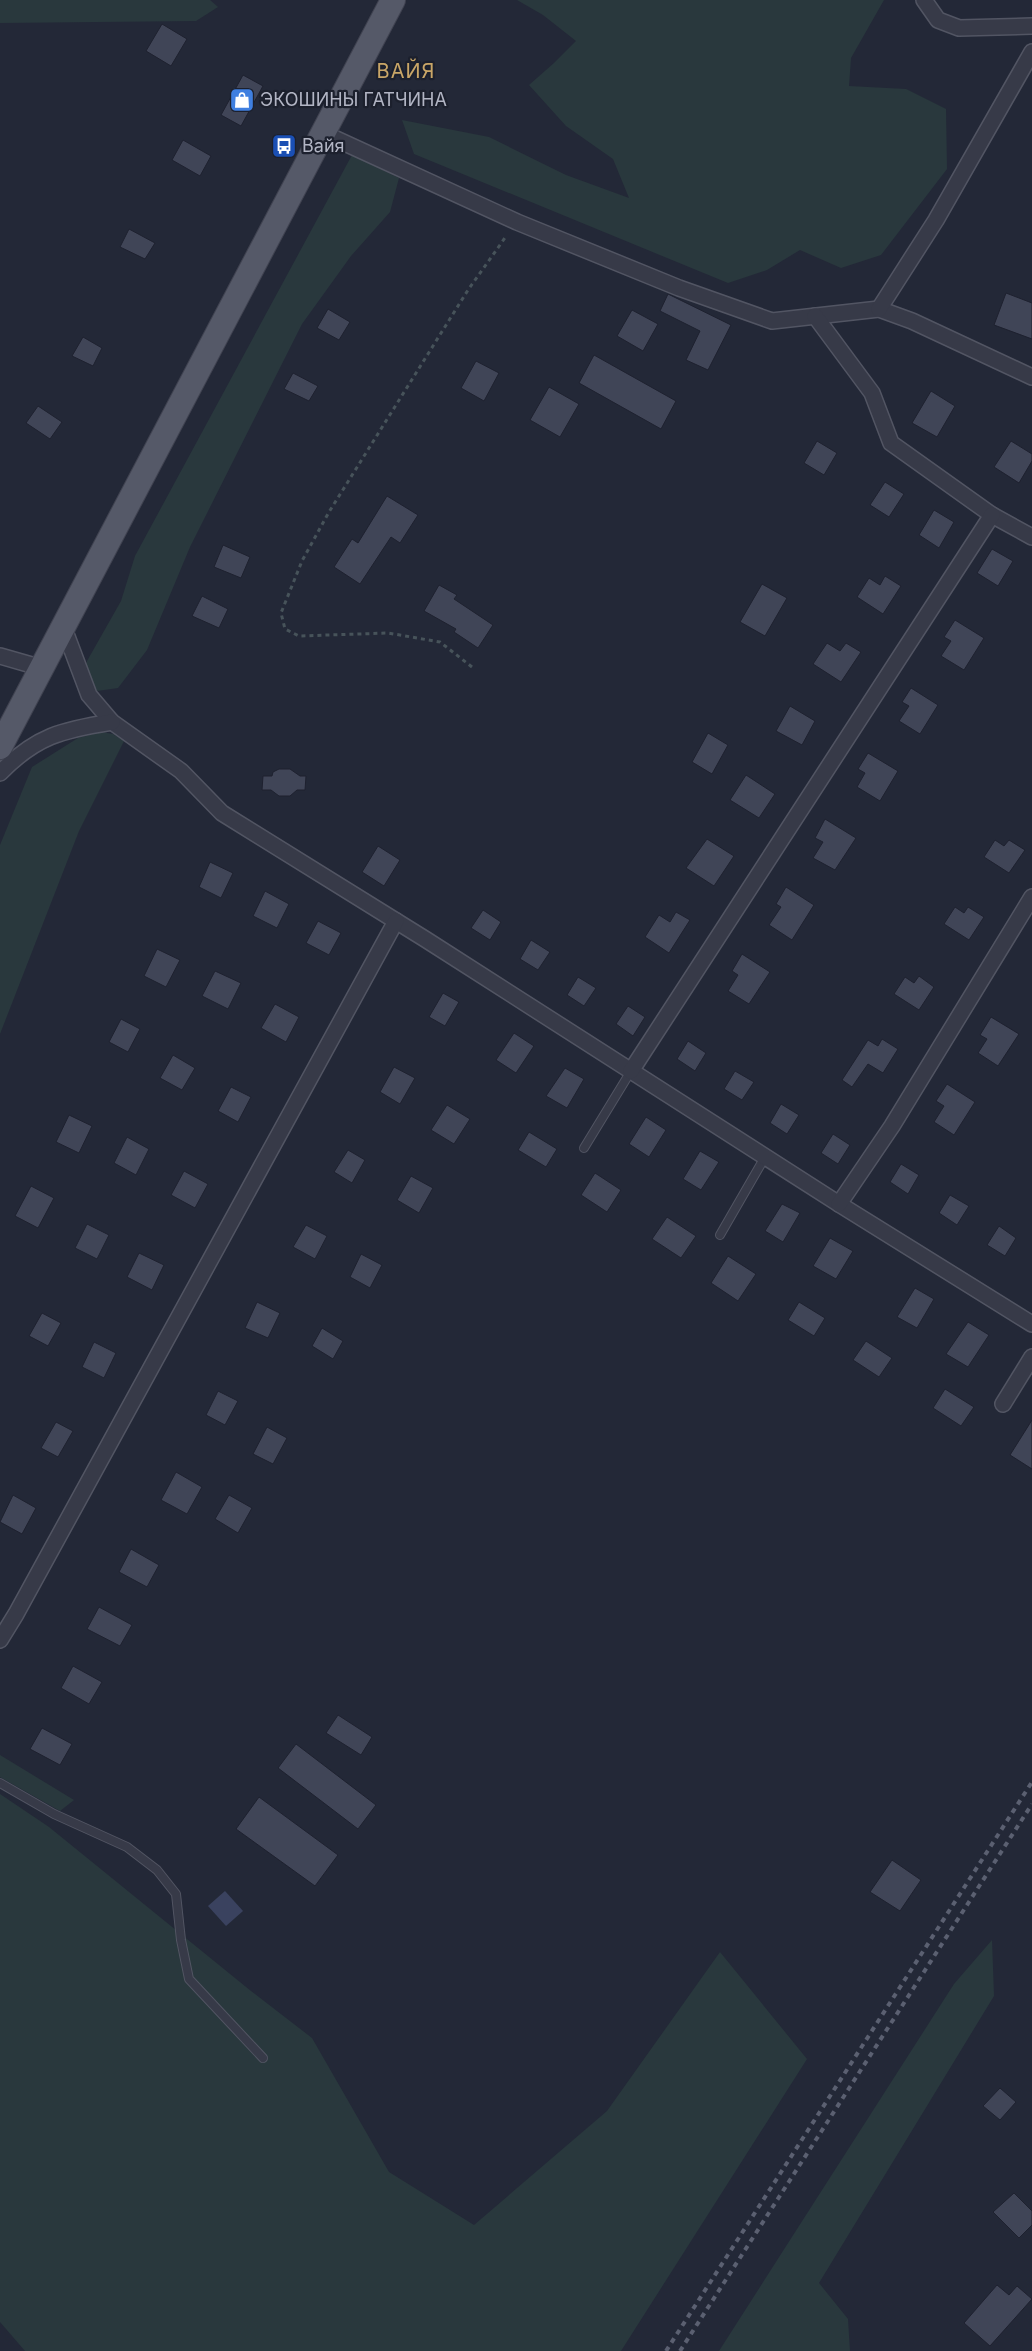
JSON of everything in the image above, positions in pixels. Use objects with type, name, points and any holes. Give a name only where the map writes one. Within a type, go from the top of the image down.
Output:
[{"type":"main road","points":[[0,747],[393,0]]},
{"type":"street","points":[[924,0],[938,20],[959,28],[1032,26]]},
{"type":"street","points":[[879,309],[936,220],[1032,52]]},
{"type":"street","points":[[323,133],[517,222],[679,288],[772,321],[879,309],[912,321],[1032,377]]},
{"type":"street","points":[[815,316],[872,393],[891,443],[992,515],[1032,537]]},
{"type":"street","points":[[630,1071],[992,515]]},
{"type":"street","points":[[63,626],[89,695],[112,722],[181,771],[222,813],[396,921],[766,1158],[1032,1324]]},
{"type":"street","points":[[0,656],[42,668]]},
{"type":"street","points":[[0,773],[15,758],[41,741],[68,729],[112,722]]},
{"type":"street","points":[[839,1204],[892,1126],[1032,897]]},
{"type":"street","points":[[0,1640],[396,921]]},
{"type":"street","points":[[1002,1404],[1032,1357]]},
{"type":"lane","points":[[584,1148],[630,1071]]},
{"type":"lane","points":[[720,1235],[766,1158]]},
{"type":"lane","points":[[0,1784],[54,1814],[127,1848],[157,1870],[176,1894],[181,1940],[189,1979],[263,2058]]},
{"type":"path","points":[[472,666],[440,642],[388,633],[299,636],[285,629],[281,612],[302,561],[329,512],[468,290],[517,222]]},
{"type":"shaded area","points":[[0,0],[210,0],[218,7],[196,21],[0,23]]},
{"type":"shaded area","points":[[517,0],[884,0],[851,58],[849,86],[906,89],[946,109],[947,169],[881,255],[841,268],[800,250],[767,270],[728,283],[414,154],[402,120],[489,137],[566,175],[629,198],[613,159],[566,126],[529,85],[576,41],[543,15]]},
{"type":"shaded area","points":[[352,155],[399,178],[390,212],[351,256],[302,324],[190,547],[147,650],[118,688],[97,691],[85,674],[87,661],[121,601],[135,556]]},
{"type":"shaded area","points":[[102,732],[113,734],[124,741],[79,831],[0,1034],[0,845],[32,767],[78,738]]},
{"type":"shaded area","points":[[0,1755],[74,1800],[60,1811],[0,1777]]},
{"type":"shaded area","points":[[0,1794],[49,1827],[251,1991],[312,2038],[389,2172],[474,2225],[607,2111],[720,1952],[807,2059],[621,2351],[25,2351],[0,2322]]},
{"type":"shaded area","points":[[992,1940],[994,1996],[819,2283],[848,2319],[850,2351],[719,2351],[954,1984]]},
{"type":"water","points":[[225,1891],[243,1911],[226,1926],[208,1906]]},
{"type":"building","points":[[162,24],[187,39],[171,66],[146,51]]},
{"type":"building","name":"ЭКОШИНЫ ГАТЧИНА","points":[[243,75],[263,86],[241,126],[221,115]]},
{"type":"building","points":[[183,140],[211,156],[200,176],[172,160]]},
{"type":"building","points":[[129,229],[155,243],[145,259],[120,247]]},
{"type":"building","points":[[1006,293],[1032,303],[1032,339],[994,325]]},
{"type":"building","points":[[668,294],[731,325],[708,370],[686,360],[700,331],[660,311]]},
{"type":"building","points":[[328,309],[350,322],[339,340],[317,328]]},
{"type":"building","points":[[632,310],[658,324],[643,351],[617,336]]},
{"type":"building","points":[[83,337],[102,348],[93,366],[72,356]]},
{"type":"building","points":[[594,355],[676,401],[661,429],[579,383]]},
{"type":"building","points":[[476,361],[499,373],[484,401],[461,388]]},
{"type":"building","points":[[293,373],[318,386],[309,401],[284,389]]},
{"type":"building","points":[[549,387],[579,404],[560,437],[530,420]]},
{"type":"building","points":[[931,391],[955,406],[937,437],[912,423]]},
{"type":"building","points":[[38,406],[62,422],[50,439],[26,423]]},
{"type":"building","points":[[817,441],[837,453],[824,475],[804,463]]},
{"type":"building","points":[[1011,441],[1032,454],[1032,461],[1019,483],[994,467]]},
{"type":"building","points":[[885,482],[904,494],[889,517],[870,505]]},
{"type":"building","points":[[387,496],[418,515],[400,543],[391,537],[360,584],[334,567],[352,539],[358,543]]},
{"type":"building","points":[[934,510],[954,522],[939,548],[919,535]]},
{"type":"building","points":[[223,545],[250,557],[241,578],[214,567]]},
{"type":"building","points":[[992,549],[1013,561],[998,586],[977,573]]},
{"type":"building","points":[[885,576],[901,586],[883,614],[857,597],[869,578],[880,585]]},
{"type":"building","points":[[762,584],[787,598],[765,636],[740,622]]},
{"type":"building","points":[[439,585],[457,595],[454,599],[493,625],[478,648],[454,632],[456,629],[424,611]]},
{"type":"building","points":[[202,596],[228,609],[219,628],[192,616]]},
{"type":"building","points":[[955,620],[984,638],[964,670],[941,656],[951,641],[944,637]]},
{"type":"building","points":[[827,643],[840,651],[846,643],[861,652],[841,682],[813,664]]},
{"type":"building","points":[[911,688],[938,705],[920,734],[899,721],[909,706],[902,702]]},
{"type":"building","points":[[790,706],[815,721],[802,745],[776,731]]},
{"type":"building","points":[[708,733],[728,745],[712,774],[692,762]]},
{"type":"building","points":[[868,753],[898,771],[880,801],[857,787],[865,773],[858,769]]},
{"type":"building","points":[[279,769],[290,769],[300,776],[306,776],[305,790],[297,790],[290,796],[279,796],[271,790],[262,790],[263,776],[272,776],[273,772]]},
{"type":"building","points":[[746,775],[775,794],[759,818],[730,800]]},
{"type":"building","points":[[825,819],[856,838],[835,870],[813,858],[823,842],[815,838]]},
{"type":"building","points":[[707,839],[734,856],[714,886],[686,868]]},
{"type":"building","points":[[995,840],[1004,846],[1009,840],[1025,850],[1009,873],[984,857]]},
{"type":"building","points":[[378,846],[400,860],[384,886],[362,872]]},
{"type":"building","points":[[210,862],[233,873],[221,898],[199,887]]},
{"type":"building","points":[[786,887],[814,905],[792,940],[769,925],[781,907],[776,904]]},
{"type":"building","points":[[265,891],[289,904],[277,928],[253,916]]},
{"type":"building","points":[[955,907],[964,913],[968,907],[984,917],[969,940],[944,924]]},
{"type":"building","points":[[483,910],[501,922],[490,940],[471,928]]},
{"type":"building","points":[[676,912],[690,920],[669,953],[645,937],[659,915],[670,922]]},
{"type":"building","points":[[318,921],[341,933],[329,955],[306,943]]},
{"type":"building","points":[[531,940],[550,952],[538,970],[520,959]]},
{"type":"building","points":[[157,949],[180,960],[166,987],[144,976]]},
{"type":"building","points":[[742,954],[770,972],[749,1004],[728,991],[738,975],[732,971]]},
{"type":"building","points":[[215,971],[241,983],[228,1009],[202,996]]},
{"type":"building","points":[[919,976],[934,987],[919,1010],[894,994],[905,977],[914,983]]},
{"type":"building","points":[[578,977],[596,988],[584,1006],[567,995]]},
{"type":"building","points":[[443,993],[459,1002],[445,1026],[429,1017]]},
{"type":"building","points":[[275,1004],[299,1017],[286,1042],[261,1028]]},
{"type":"building","points":[[628,1006],[645,1017],[633,1036],[616,1024]]},
{"type":"building","points":[[991,1017],[1019,1034],[998,1066],[978,1053],[987,1039],[980,1035]]},
{"type":"building","points":[[121,1019],[140,1029],[128,1052],[109,1042]]},
{"type":"building","points":[[514,1033],[534,1046],[516,1073],[496,1060]]},
{"type":"building","points":[[882,1039],[898,1049],[883,1073],[868,1064],[852,1087],[842,1080],[868,1040],[878,1046]]},
{"type":"building","points":[[688,1041],[706,1053],[695,1071],[677,1059]]},
{"type":"building","points":[[173,1055],[195,1068],[182,1090],[160,1078]]},
{"type":"building","points":[[394,1067],[415,1078],[400,1104],[380,1092]]},
{"type":"building","points":[[565,1068],[584,1079],[567,1108],[546,1096]]},
{"type":"building","points":[[735,1071],[754,1082],[742,1100],[724,1089]]},
{"type":"building","points":[[947,1084],[975,1102],[954,1135],[934,1122],[944,1106],[936,1101]]},
{"type":"building","points":[[231,1087],[251,1097],[238,1122],[218,1111]]},
{"type":"building","points":[[781,1104],[799,1115],[787,1134],[770,1123]]},
{"type":"building","points":[[447,1105],[470,1119],[454,1144],[431,1130]]},
{"type":"building","points":[[69,1115],[92,1126],[79,1153],[56,1142]]},
{"type":"building","points":[[646,1117],[666,1130],[649,1157],[629,1144]]},
{"type":"building","points":[[529,1132],[557,1149],[546,1167],[518,1150]]},
{"type":"building","points":[[833,1134],[850,1145],[838,1164],[821,1153]]},
{"type":"building","points":[[127,1137],[149,1149],[136,1175],[114,1163]]},
{"type":"building","points":[[348,1150],[365,1160],[352,1183],[334,1172]]},
{"type":"building","points":[[700,1151],[719,1162],[701,1190],[683,1179]]},
{"type":"building","points":[[901,1164],[919,1175],[908,1194],[890,1182]]},
{"type":"building","points":[[184,1171],[208,1184],[195,1208],[171,1195]]},
{"type":"building","points":[[595,1173],[621,1190],[607,1212],[581,1195]]},
{"type":"building","points":[[411,1176],[433,1188],[419,1213],[397,1200]]},
{"type":"building","points":[[31,1186],[54,1198],[38,1228],[15,1216]]},
{"type":"building","points":[[950,1195],[969,1206],[957,1225],[939,1213]]},
{"type":"building","points":[[782,1204],[800,1213],[783,1242],[765,1231]]},
{"type":"building","points":[[667,1217],[696,1236],[681,1258],[652,1239]]},
{"type":"building","points":[[87,1224],[109,1235],[97,1259],[75,1248]]},
{"type":"building","points":[[306,1225],[327,1236],[315,1259],[293,1247]]},
{"type":"building","points":[[999,1226],[1016,1238],[1005,1256],[987,1245]]},
{"type":"building","points":[[830,1238],[853,1251],[836,1279],[813,1266]]},
{"type":"building","points":[[139,1253],[164,1265],[152,1290],[127,1277]]},
{"type":"building","points":[[361,1254],[382,1265],[370,1288],[350,1277]]},
{"type":"building","points":[[728,1256],[756,1274],[738,1301],[711,1283]]},
{"type":"building","points":[[915,1288],[934,1299],[917,1328],[897,1317]]},
{"type":"building","points":[[257,1302],[280,1313],[268,1338],[245,1328]]},
{"type":"building","points":[[799,1302],[825,1318],[814,1336],[788,1320]]},
{"type":"building","points":[[42,1313],[61,1323],[48,1346],[29,1336]]},
{"type":"building","points":[[968,1322],[989,1335],[968,1367],[946,1354]]},
{"type":"building","points":[[322,1328],[343,1341],[333,1359],[312,1346]]},
{"type":"building","points":[[866,1341],[892,1358],[879,1377],[853,1360]]},
{"type":"building","points":[[94,1342],[116,1353],[104,1378],[82,1367]]},
{"type":"building","points":[[945,1389],[974,1407],[961,1426],[933,1408]]},
{"type":"building","points":[[218,1391],[238,1401],[225,1425],[206,1415]]},
{"type":"building","points":[[1032,1420],[1032,1469],[1010,1455]]},
{"type":"building","points":[[56,1422],[73,1431],[58,1457],[41,1448]]},
{"type":"building","points":[[267,1427],[287,1438],[273,1464],[253,1454]]},
{"type":"building","points":[[176,1472],[202,1487],[187,1514],[161,1500]]},
{"type":"building","points":[[13,1495],[36,1508],[22,1534],[0,1522]]},
{"type":"building","points":[[229,1495],[252,1508],[238,1533],[215,1519]]},
{"type":"building","points":[[131,1549],[159,1565],[147,1587],[119,1572]]},
{"type":"building","points":[[99,1607],[132,1625],[120,1646],[87,1629]]},
{"type":"building","points":[[73,1666],[102,1682],[89,1704],[61,1688]]},
{"type":"building","points":[[338,1715],[372,1737],[361,1755],[326,1733]]},
{"type":"building","points":[[42,1728],[72,1744],[60,1765],[30,1749]]},
{"type":"building","points":[[296,1744],[376,1805],[358,1829],[278,1768]]},
{"type":"building","points":[[259,1797],[338,1855],[315,1886],[236,1829]]},
{"type":"building","points":[[892,1860],[921,1880],[900,1911],[870,1892]]},
{"type":"building","points":[[1000,2088],[1016,2102],[1000,2120],[983,2106]]},
{"type":"building","points":[[1014,2193],[1032,2211],[1032,2225],[1019,2238],[993,2212]]},
{"type":"building","points":[[997,2285],[1009,2295],[1017,2286],[1032,2299],[990,2346],[964,2323]]},
{"type":"railway","points":[[666,2351],[1032,1782]]},
{"type":"railway","points":[[680,2351],[1032,1804]]},
{"type":"place","name":"ЭКОШИНЫ ГАТЧИНА","points":[[242,100]]},
{"type":"place","name":"Вайя","points":[[284,146]]},
{"type":"district","name":"ВАЙЯ","points":[[406,71]]}]
